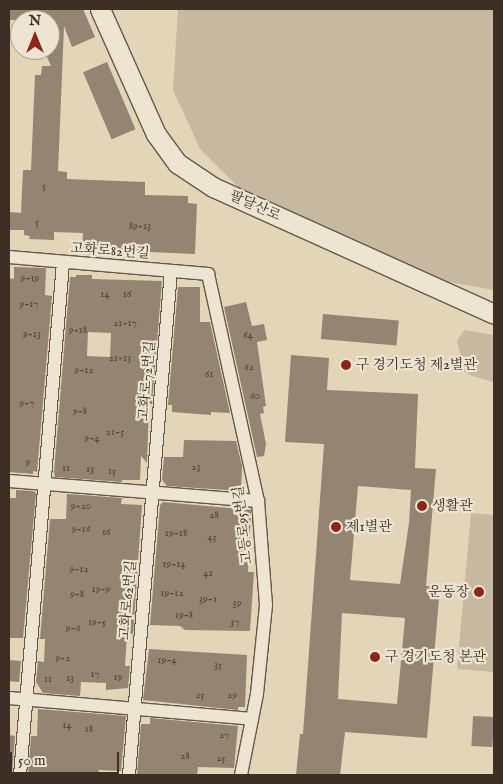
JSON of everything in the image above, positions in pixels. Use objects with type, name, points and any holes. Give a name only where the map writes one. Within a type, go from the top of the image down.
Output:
[{"type":"street","name":"팔달산로","points":[[100,9],[156,134],[177,163],[213,187],[494,314]]},
{"type":"street","name":"고화로82번길","points":[[9,257],[208,274]]},
{"type":"street","points":[[20,775],[63,263]]},
{"type":"street","name":"고화로72번길","points":[[152,494],[171,271]]},
{"type":"street","name":"고등로95번길","points":[[208,274],[258,501],[266,604],[257,694],[241,775]]},
{"type":"street","points":[[9,481],[152,494],[258,501]]},
{"type":"street","name":"고화로62번길","points":[[129,775],[152,494]]},
{"type":"street","points":[[9,698],[252,719]]},
{"type":"shaded area","points":[[178,9],[494,9],[494,290],[443,281],[305,227],[238,187],[200,149],[173,90]]},
{"type":"shaded area","points":[[464,330],[494,335],[494,382],[465,372],[457,341]]},
{"type":"shaded area","name":"운동장","points":[[471,513],[494,515],[494,672],[457,669]]},
{"type":"building","points":[[9,9],[83,9],[95,37],[72,47],[64,26],[58,171],[67,172],[67,179],[145,182],[145,195],[188,196],[188,203],[197,204],[195,254],[82,249],[83,233],[54,232],[54,240],[29,239],[30,236],[24,235],[24,230],[9,230],[10,212],[21,213],[23,170],[31,170],[35,75],[41,75],[42,66],[51,66],[48,60],[60,60],[60,10],[10,10],[9,20]]},
{"type":"building","points":[[107,62],[136,129],[112,139],[83,72]]},
{"type":"building","points":[[14,267],[46,268],[45,295],[52,296],[37,472],[33,471],[33,474],[9,472],[9,278],[14,279]]},
{"type":"building","points":[[76,275],[92,275],[92,279],[162,281],[152,404],[149,404],[147,463],[141,456],[140,480],[122,480],[122,482],[55,477],[70,277],[76,277]],"holes":[[[88,332],[111,333],[110,357],[87,356]]]},
{"type":"building","points":[[178,287],[200,287],[200,322],[210,322],[230,413],[211,412],[211,415],[172,412],[172,405],[168,405]]},
{"type":"building","points":[[246,302],[252,326],[264,324],[267,340],[257,342],[266,406],[263,407],[264,413],[260,414],[266,444],[264,456],[257,457],[224,307]]},
{"type":"building","points":[[323,314],[399,321],[397,346],[321,339]]},
{"type":"building","points":[[291,355],[329,358],[327,390],[418,394],[415,468],[436,469],[426,586],[440,587],[427,738],[345,732],[340,775],[296,775],[300,734],[303,734],[324,444],[285,442]],"holes":[[[358,486],[411,490],[409,523],[400,584],[350,580]],[[342,613],[405,618],[397,704],[338,699]]]},
{"type":"building","points":[[184,440],[236,441],[242,466],[241,491],[167,486],[162,480],[164,457],[183,457]]},
{"type":"building","points":[[16,490],[33,491],[36,493],[23,638],[9,638],[9,498],[16,498]]},
{"type":"building","points":[[67,494],[122,498],[121,504],[142,505],[133,634],[127,633],[125,666],[130,666],[128,688],[106,690],[106,683],[81,682],[80,696],[43,693],[36,682],[38,661],[44,662],[45,639],[40,639],[50,519],[66,519]]},
{"type":"building","points":[[163,502],[251,510],[248,572],[254,572],[250,631],[185,630],[180,626],[150,625],[160,505]]},
{"type":"building","points":[[149,649],[247,655],[245,707],[238,707],[238,710],[143,700]]},
{"type":"building","points":[[9,660],[21,661],[19,682],[9,681]]},
{"type":"building","points":[[38,709],[126,716],[121,771],[99,770],[98,775],[28,775],[31,736],[37,736]]},
{"type":"building","points":[[473,716],[494,717],[492,747],[471,746]]},
{"type":"building","points":[[150,718],[238,726],[234,768],[198,767],[197,775],[137,775],[141,724],[150,724]]},
{"type":"building","points":[[9,735],[15,736],[12,775],[9,775]]},
{"type":"place","name":"구 경기도청 제2별관","points":[[346,365]]},
{"type":"place","name":"생활관","points":[[422,506]]},
{"type":"place","name":"제1별관","points":[[336,527]]},
{"type":"place","name":"운동장","points":[[479,592]]},
{"type":"place","name":"구 경기도청 본관","points":[[375,657]]}]
